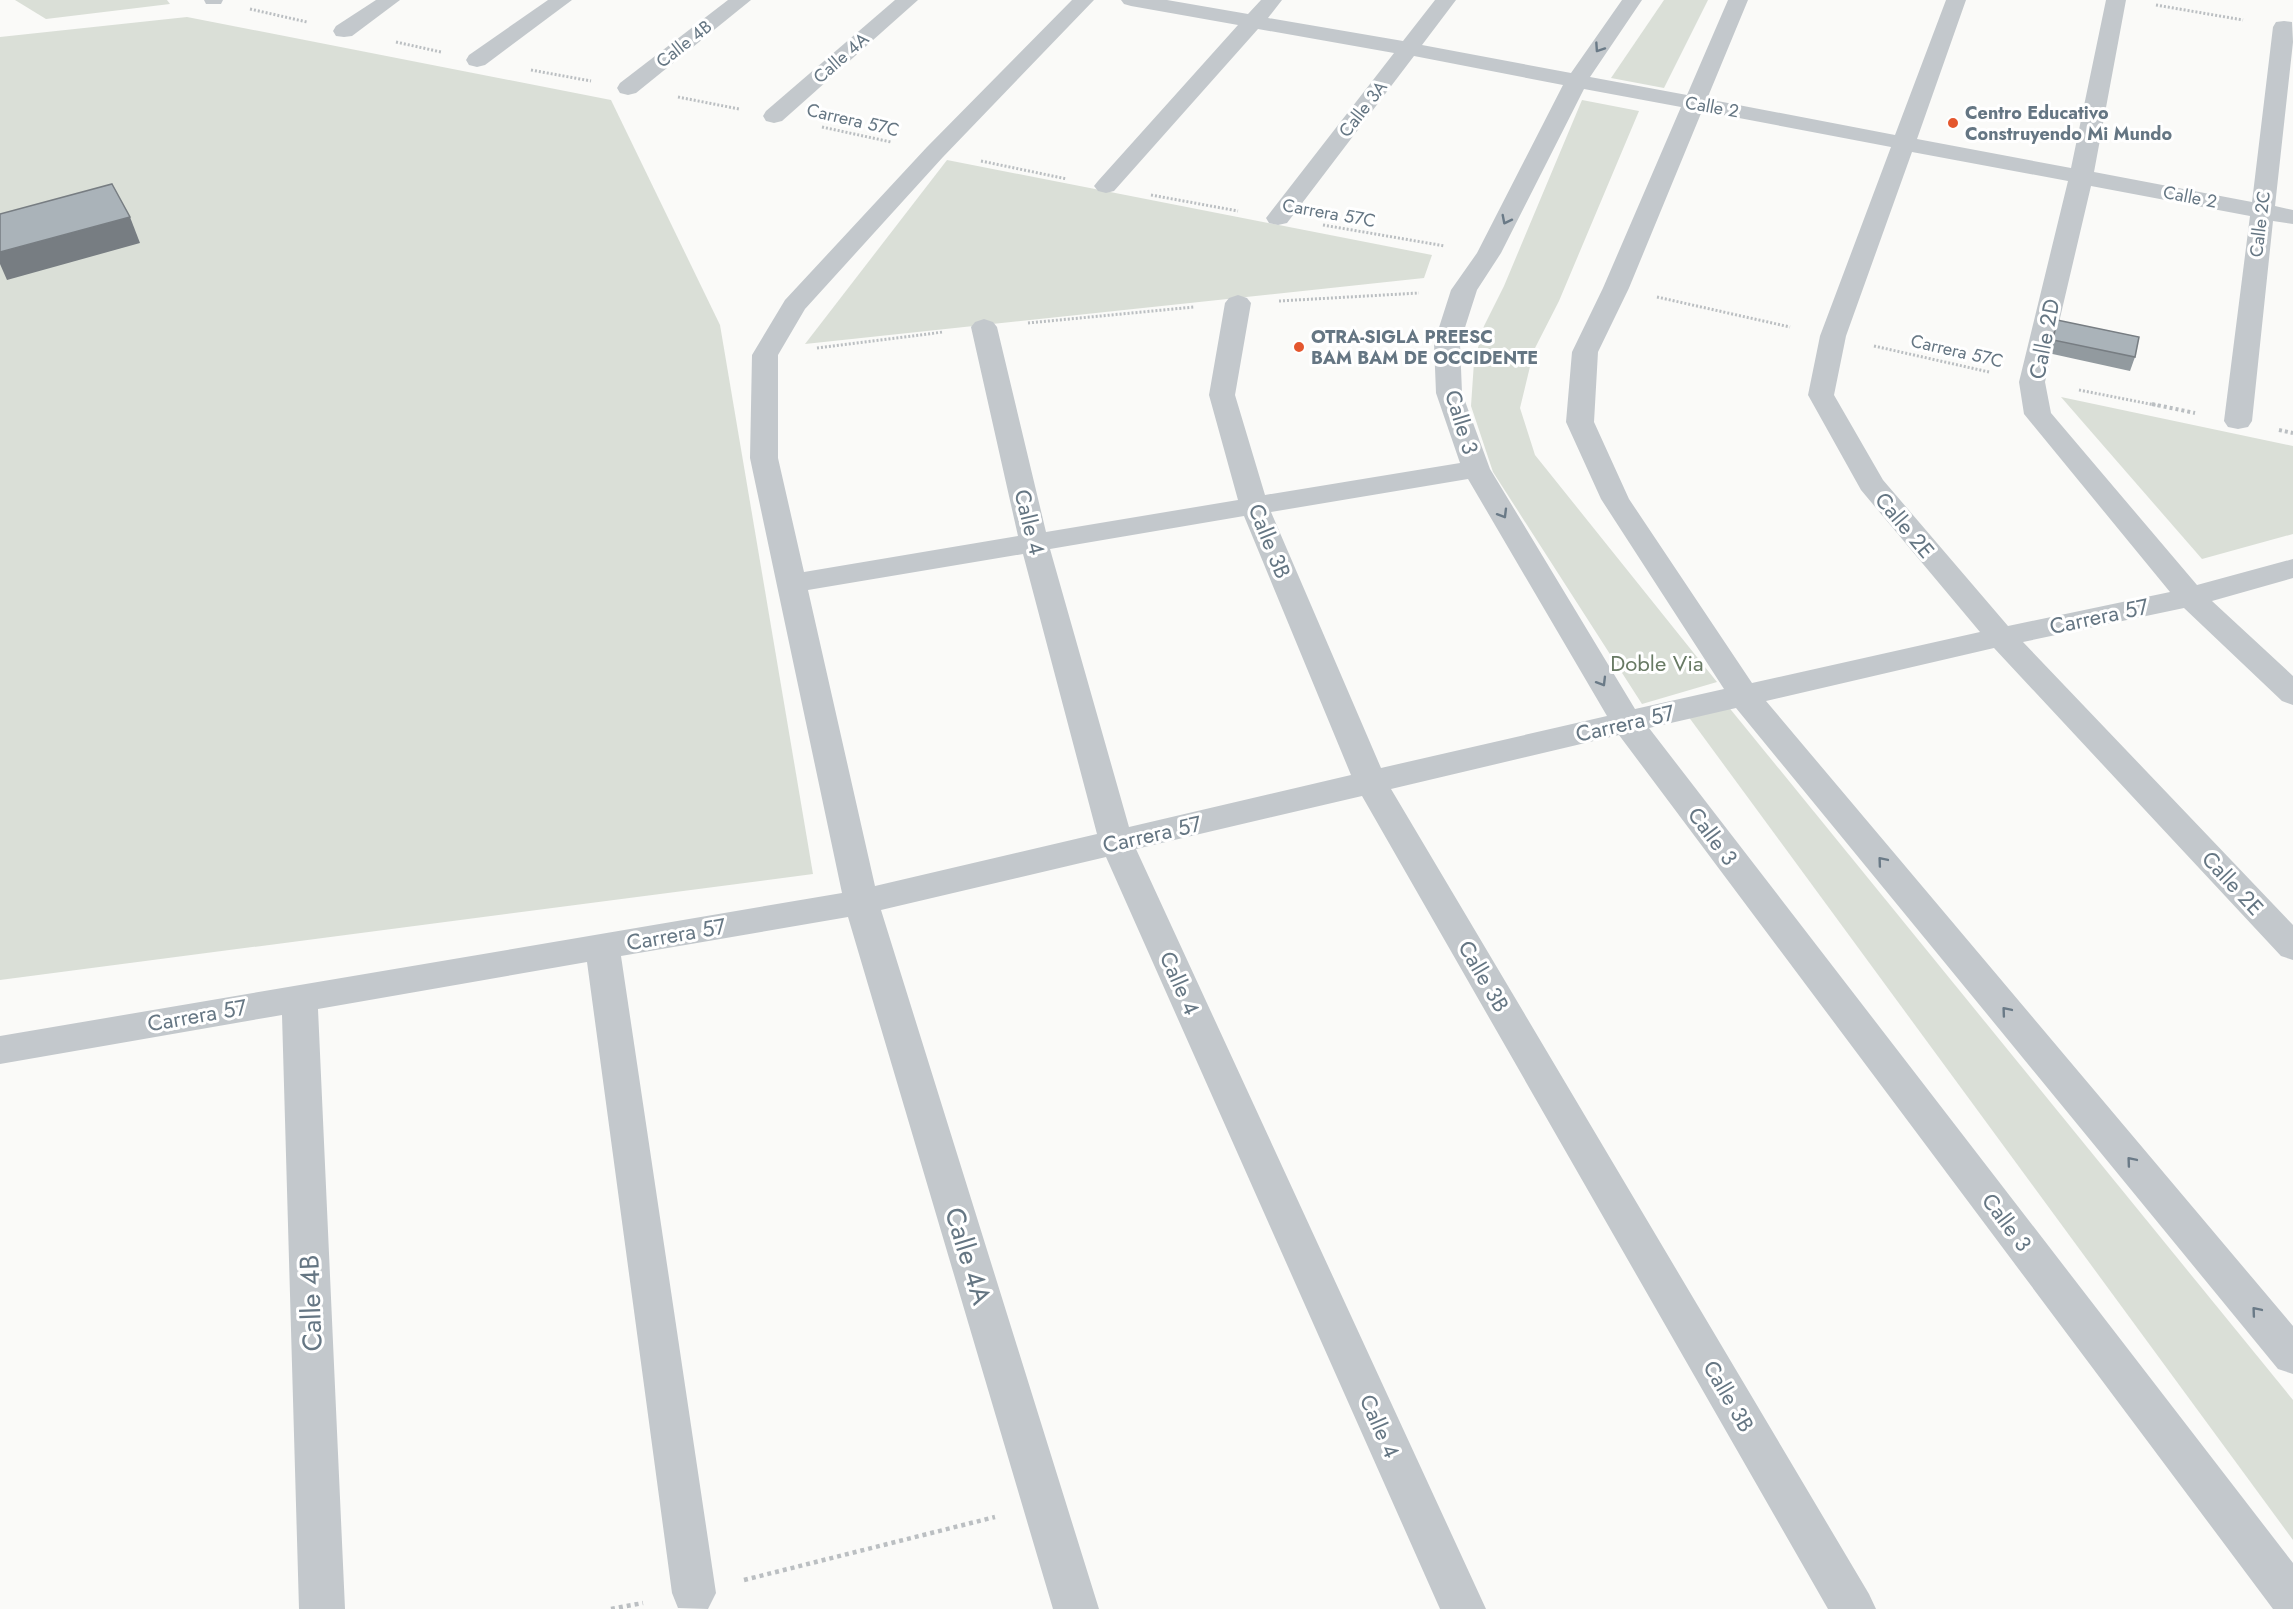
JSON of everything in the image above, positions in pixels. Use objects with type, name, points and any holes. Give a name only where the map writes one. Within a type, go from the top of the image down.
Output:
[{"type":"street","points":[[344,31],[390,0]]},
{"type":"street","points":[[477,60],[562,0]]},
{"type":"street","name":"Calle 4B","points":[[628,88],[741,0]]},
{"type":"street","name":"Calle 4A","points":[[774,116],[908,0]]},
{"type":"street","points":[[861,902],[764,458],[765,355],[794,305],[935,152],[1084,0]]},
{"type":"street","name":"Calle 2","points":[[1131,0],[1905,142],[2293,217]]},
{"type":"street","points":[[1106,186],[1272,0]]},
{"type":"street","name":"Calle 3A","points":[[1278,218],[1446,0]]},
{"type":"street","name":"Calle 3","points":[[1632,0],[1576,82],[1489,254],[1464,290],[1447,343],[1449,393],[1476,469],[1627,722],[2293,1599]]},
{"type":"street","points":[[1738,0],[1616,288],[1585,352],[1580,422],[1615,499],[1744,696],[2293,1356]]},
{"type":"street","name":"Calle 2E","points":[[1956,0],[1833,336],[1821,395],[1870,484],[2001,637],[2293,947]]},
{"type":"street","name":"Calle 2D","points":[[2116,0],[2081,176],[2032,382],[2038,414],[2190,597],[2293,694]]},
{"type":"street","name":"Calle 2C","points":[[2238,421],[2284,27]]},
{"type":"street","name":"Calle 3B","points":[[1238,303],[1222,395],[1254,506],[1371,783],[1853,1609]]},
{"type":"street","name":"Calle 4","points":[[984,327],[1034,542],[1116,842],[1463,1609]]},
{"type":"street","points":[[793,583],[1476,469]]},
{"type":"street","name":"Carrera 57","points":[[0,1050],[861,902],[1627,722],[2001,637],[2190,597],[2293,568]]},
{"type":"street","name":"Calle 4A","points":[[861,902],[1076,1609]]},
{"type":"street","points":[[602,946],[694,1593]]},
{"type":"street","name":"Calle 4B","points":[[299,997],[322,1609]]},
{"type":"path","name":"Carrera 57C","points":[[214,0],[477,60],[774,116],[935,152],[1278,218],[1489,254]]},
{"type":"path","points":[[2148,4],[2284,27]]},
{"type":"path","name":"Carrera 57C","points":[[1616,288],[2032,382],[2293,433]]},
{"type":"path","points":[[765,355],[984,327],[1238,303],[1464,290]]},
{"type":"path","points":[[611,1609],[694,1593],[1043,1505]]},
{"type":"green space","points":[[15,0],[167,0],[170,4],[46,19]]},
{"type":"green space","points":[[1664,0],[1708,0],[1664,88],[1611,78]]},
{"type":"green space","points":[[187,17],[611,100],[720,325],[813,874],[0,980],[0,37]]},
{"type":"green space","name":"Doble Via","points":[[1582,100],[1639,111],[1559,301],[1534,350],[1520,408],[1535,455],[1717,682],[1642,704],[1493,472],[1471,406],[1474,362],[1484,326],[1504,286]]},
{"type":"green space","points":[[947,160],[1432,255],[1424,278],[805,344]]},
{"type":"green space","points":[[2061,397],[2293,446],[2293,534],[2202,559]]},
{"type":"green space","name":"Doble Via","points":[[1727,705],[2293,1400],[2293,1540],[1688,716]]},
{"type":"building","points":[[112,184],[130,217],[0,252],[0,214]]},
{"type":"building","points":[[2057,320],[2139,337],[2135,357],[2053,340]]},
{"type":"place","name":"Centro Educativo Construyendo Mi Mundo","points":[[1953,123]]},
{"type":"place","name":"OTRA-SIGLA PREESC BAM BAM DE OCCIDENTE","points":[[1299,347]]}]
